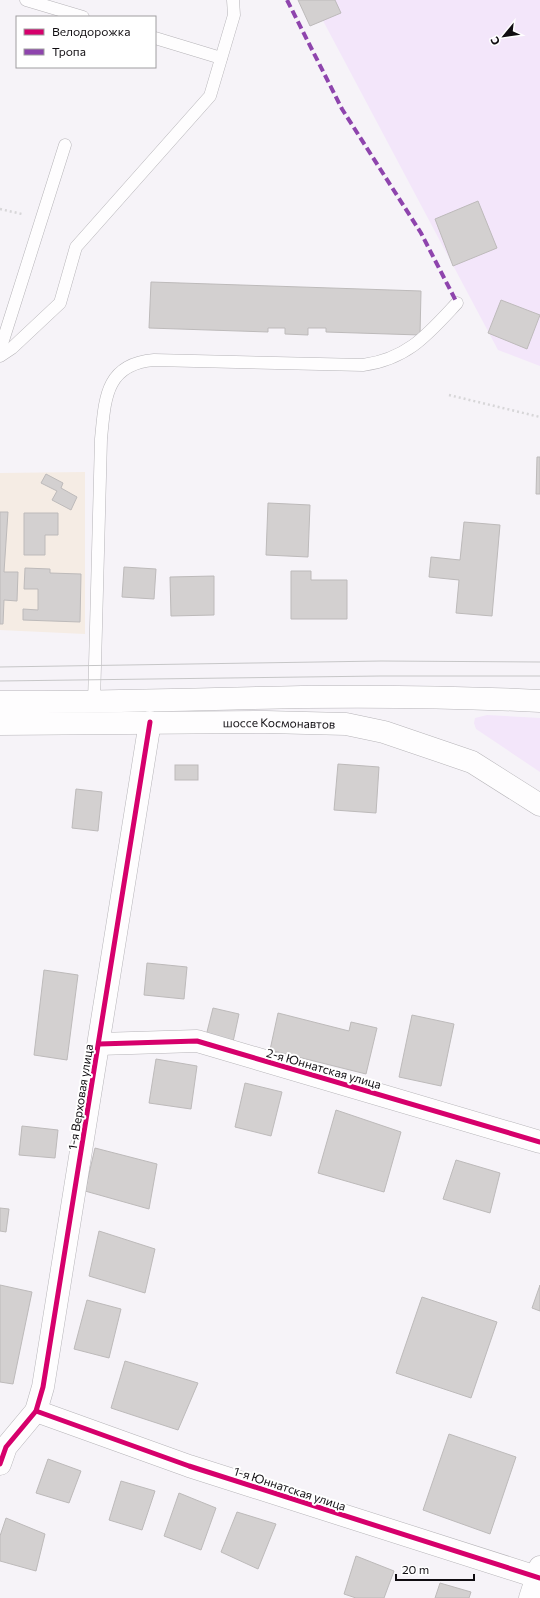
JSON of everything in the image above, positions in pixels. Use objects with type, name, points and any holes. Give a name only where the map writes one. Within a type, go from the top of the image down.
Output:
[{"type":"street","name":"шоссе Космонавтов","points":[[0,702],[94,703],[302,697],[464,698],[540,701]]},
{"type":"street","name":"шоссе Космонавтов","points":[[0,724],[150,722],[346,724],[384,732],[472,762],[540,805]]},
{"type":"street","name":"1-я Верховая улица","points":[[2,1452],[36,1411],[43,1387],[150,722]]},
{"type":"street","name":"2-я Юннатская улица","points":[[99,1044],[196,1041],[540,1142]]},
{"type":"street","name":"1-я Юннатская улица","points":[[36,1411],[189,1466],[539,1574]]},
{"type":"street","points":[[530,1598],[539,1574]]},
{"type":"lane","points":[[26,0],[80,16]]},
{"type":"lane","points":[[0,356],[12,348],[60,303],[76,247],[210,96],[234,15],[233,0]]},
{"type":"lane","points":[[156,38],[221,58]]},
{"type":"lane","points":[[0,350],[65,145]]},
{"type":"lane","points":[[94,703],[101,439],[108,388],[117,374],[127,366],[141,361],[154,360],[364,365],[377,363],[405,351],[418,343],[457,303]]},
{"type":"path","points":[[0,209],[22,214],[20,222]]},
{"type":"path","points":[[449,395],[540,417]]},
{"type":"shaded area","points":[[312,0],[540,0],[540,366],[498,350]]},
{"type":"shaded area","points":[[85,472],[85,634],[0,630],[0,473]]},
{"type":"shaded area","points":[[487,715],[540,718],[540,772],[476,729],[474,723],[475,718]]},
{"type":"building","points":[[298,0],[335,0],[341,13],[310,26]]},
{"type":"building","points":[[478,201],[497,248],[453,266],[435,219]]},
{"type":"building","points":[[151,282],[421,291],[420,335],[326,332],[326,328],[308,328],[308,335],[285,334],[285,328],[268,328],[268,332],[149,328]]},
{"type":"building","points":[[501,300],[540,315],[527,349],[488,333]]},
{"type":"building","points":[[537,457],[540,457],[540,494],[536,494]]},
{"type":"building","points":[[46,474],[63,483],[61,488],[77,497],[71,510],[52,500],[57,491],[41,483]]},
{"type":"building","points":[[268,503],[310,505],[308,557],[266,555]]},
{"type":"building","points":[[0,512],[8,512],[4,572],[18,572],[17,601],[4,600],[3,624],[0,624]]},
{"type":"building","points":[[24,513],[58,513],[58,535],[45,535],[45,555],[24,555]]},
{"type":"building","points":[[464,522],[500,525],[492,616],[456,613],[459,580],[429,577],[431,557],[460,560]]},
{"type":"building","points":[[124,567],[156,569],[154,599],[122,597]]},
{"type":"building","points":[[25,568],[50,569],[50,573],[81,574],[80,622],[23,620],[23,609],[38,610],[38,589],[24,589]]},
{"type":"building","points":[[291,571],[311,571],[311,580],[347,580],[347,619],[291,619]]},
{"type":"building","points":[[214,576],[214,615],[171,616],[170,577]]},
{"type":"building","points":[[338,764],[379,767],[376,813],[334,810]]},
{"type":"building","points":[[175,765],[198,765],[198,780],[175,780]]},
{"type":"building","points":[[76,789],[102,792],[98,831],[72,828]]},
{"type":"building","points":[[147,963],[187,967],[184,999],[144,995]]},
{"type":"building","points":[[44,970],[78,975],[67,1060],[34,1055]]},
{"type":"building","points":[[213,1008],[239,1014],[233,1042],[206,1036]]},
{"type":"building","points":[[278,1013],[349,1031],[351,1022],[377,1028],[366,1074],[270,1050]]},
{"type":"building","points":[[412,1015],[454,1024],[441,1086],[399,1077]]},
{"type":"building","points":[[156,1059],[197,1066],[191,1109],[149,1103]]},
{"type":"building","points":[[245,1083],[282,1092],[271,1136],[235,1127]]},
{"type":"building","points":[[336,1110],[401,1132],[384,1192],[318,1173]]},
{"type":"building","points":[[22,1126],[58,1130],[55,1158],[19,1155]]},
{"type":"building","points":[[95,1148],[157,1164],[149,1209],[85,1191]]},
{"type":"building","points":[[456,1160],[500,1173],[490,1213],[443,1199]]},
{"type":"building","points":[[0,1208],[9,1209],[6,1232],[0,1231]]},
{"type":"building","points":[[99,1231],[155,1249],[145,1293],[89,1276]]},
{"type":"building","points":[[0,1285],[32,1292],[13,1384],[0,1382]]},
{"type":"building","points":[[540,1285],[540,1311],[532,1308]]},
{"type":"building","points":[[422,1297],[497,1322],[471,1398],[396,1373]]},
{"type":"building","points":[[87,1300],[121,1309],[109,1358],[74,1349]]},
{"type":"building","points":[[125,1361],[198,1383],[178,1430],[111,1408]]},
{"type":"building","points":[[449,1434],[516,1457],[490,1534],[423,1510]]},
{"type":"building","points":[[48,1459],[81,1471],[69,1503],[36,1493]]},
{"type":"building","points":[[121,1481],[155,1491],[142,1530],[109,1520]]},
{"type":"building","points":[[179,1493],[216,1508],[201,1550],[164,1536]]},
{"type":"building","points":[[237,1512],[276,1524],[258,1569],[221,1552]]},
{"type":"building","points":[[6,1518],[45,1534],[36,1571],[0,1561],[0,1536]]},
{"type":"building","points":[[356,1556],[394,1571],[384,1598],[356,1598],[344,1594]]},
{"type":"building","points":[[440,1583],[471,1592],[469,1598],[435,1598]]},
{"type":"tram line","points":[[0,667],[381,661],[540,662]]},
{"type":"tram line","points":[[0,681],[380,676],[540,676]]},
{"type":"marked path","points":[[287,0],[342,109],[421,233],[457,303]]},
{"type":"cycle path","points":[[0,1464],[6,1447],[36,1411],[43,1387],[150,722]]},
{"type":"cycle path","points":[[99,1044],[197,1041],[540,1142]]},
{"type":"cycle path","points":[[36,1411],[189,1466],[540,1578]]}]
